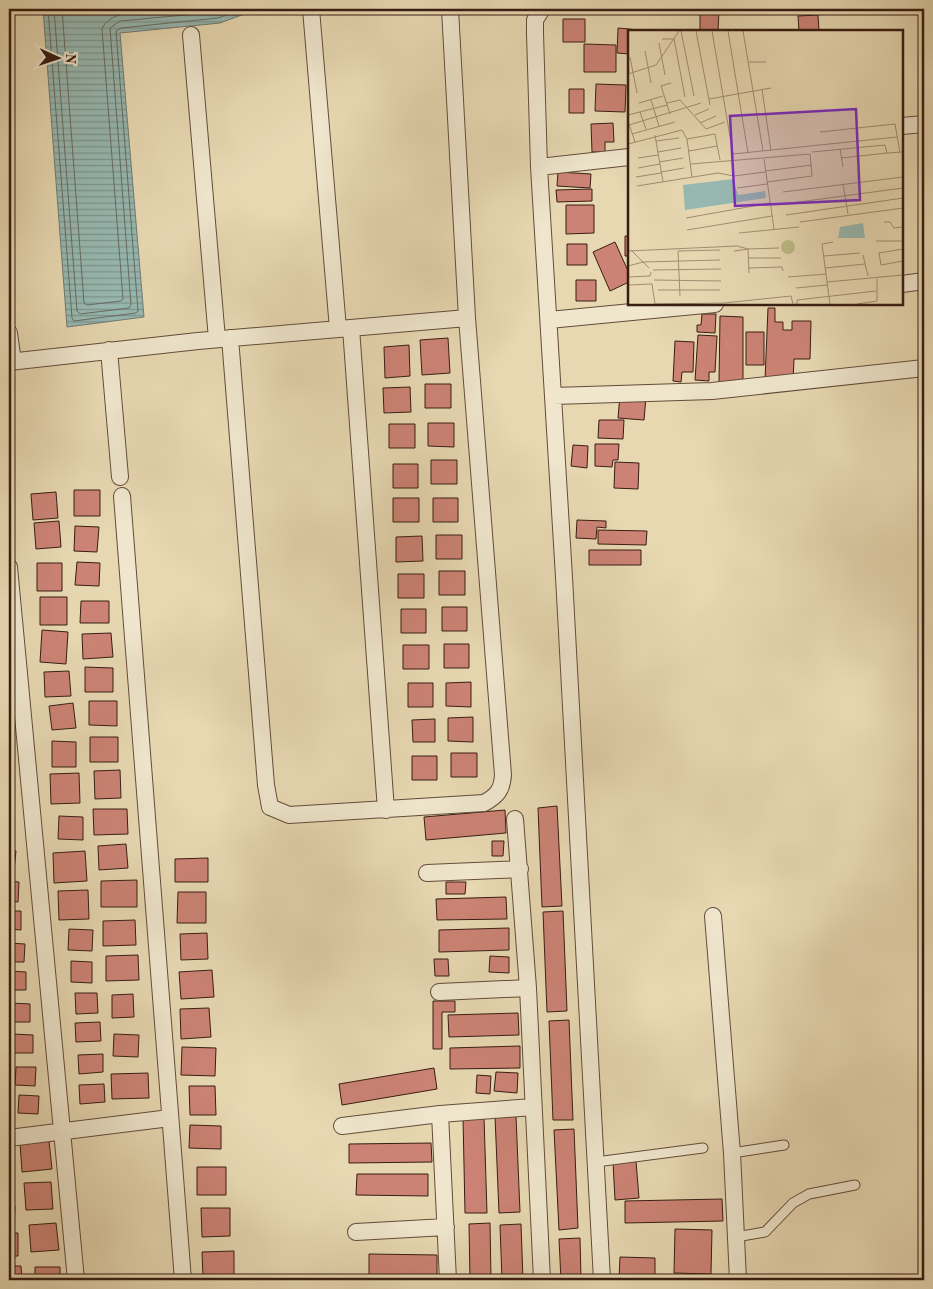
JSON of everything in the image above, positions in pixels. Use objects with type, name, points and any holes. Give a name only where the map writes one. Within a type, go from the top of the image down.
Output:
[{"type":"street","points":[[311,9],[344,329],[386,810]]},
{"type":"street","points":[[191,35],[223,339],[267,799],[270,807],[289,815],[484,803],[496,797],[502,786],[468,318],[450,9]]},
{"type":"street","points":[[542,9],[535,20],[539,167],[554,396],[602,1280]]},
{"type":"street","points":[[903,126],[924,124]]},
{"type":"street","points":[[539,167],[628,157]]},
{"type":"street","points":[[903,284],[924,281]]},
{"type":"street","points":[[549,320],[705,305]]},
{"type":"street","points":[[9,333],[11,362],[223,339],[468,318]]},
{"type":"street","points":[[109,350],[120,477]]},
{"type":"street","points":[[554,396],[712,391],[924,368]]},
{"type":"street","points":[[122,496],[182,1280]]},
{"type":"street","points":[[9,567],[13,646],[76,1280]]},
{"type":"street","points":[[515,819],[528,988],[532,1107],[542,1280]]},
{"type":"street","points":[[428,873],[520,869]]},
{"type":"street","points":[[713,916],[732,1153],[738,1280]]},
{"type":"street","points":[[439,992],[528,988]]},
{"type":"street","points":[[342,1126],[440,1114],[532,1107]]},
{"type":"street","points":[[440,1114],[448,1280]]},
{"type":"street","points":[[9,1138],[170,1118]]},
{"type":"street","points":[[356,1232],[446,1227]]},
{"type":"lane","points":[[732,1153],[784,1145]]},
{"type":"lane","points":[[596,1162],[702,1148]]},
{"type":"lane","points":[[736,1237],[765,1232],[793,1203],[809,1194],[856,1185]]},
{"type":"water","points":[[43,9],[258,9],[220,23],[120,33],[144,317],[67,327]]},
{"type":"building","points":[[700,9],[719,9],[718,30],[700,30]]},
{"type":"building","points":[[818,15],[819,30],[799,30],[798,16]]},
{"type":"building","points":[[563,19],[585,19],[585,42],[563,42]]},
{"type":"building","points":[[618,28],[639,30],[628,30],[628,54],[617,53]]},
{"type":"building","points":[[584,44],[616,45],[616,72],[584,72]]},
{"type":"building","points":[[596,84],[626,85],[625,112],[595,111]]},
{"type":"building","points":[[569,89],[584,89],[584,113],[569,113]]},
{"type":"building","points":[[613,123],[614,142],[605,142],[605,152],[592,152],[591,124]]},
{"type":"building","points":[[558,172],[591,174],[590,188],[557,186]]},
{"type":"building","points":[[592,189],[592,201],[557,202],[556,190]]},
{"type":"building","points":[[566,205],[594,205],[594,233],[566,234]]},
{"type":"building","points":[[625,236],[628,236],[628,256],[625,256]]},
{"type":"building","points":[[615,242],[628,271],[628,282],[610,291],[593,252]]},
{"type":"building","points":[[567,244],[587,244],[587,265],[567,265]]},
{"type":"building","points":[[576,280],[596,280],[596,301],[576,301]]},
{"type":"building","points":[[768,308],[775,308],[775,322],[783,322],[783,330],[792,330],[792,321],[811,321],[810,359],[794,359],[793,381],[765,380]]},
{"type":"building","points":[[702,314],[716,314],[715,333],[697,332],[697,325],[701,325]]},
{"type":"building","points":[[720,316],[743,317],[743,383],[719,382]]},
{"type":"building","points":[[746,332],[764,332],[764,365],[746,365]]},
{"type":"building","points":[[698,335],[717,336],[715,372],[709,372],[709,381],[695,380]]},
{"type":"building","points":[[448,338],[450,373],[422,375],[420,340]]},
{"type":"building","points":[[675,341],[694,342],[693,372],[682,372],[681,382],[673,381]]},
{"type":"building","points":[[409,345],[410,376],[385,378],[384,347]]},
{"type":"building","points":[[425,384],[451,384],[451,408],[425,408]]},
{"type":"building","points":[[410,387],[411,412],[384,413],[383,388]]},
{"type":"building","points":[[620,395],[646,397],[644,420],[618,418]]},
{"type":"building","points":[[599,420],[624,420],[623,439],[598,438]]},
{"type":"building","points":[[428,423],[454,423],[454,447],[428,446]]},
{"type":"building","points":[[389,424],[415,424],[415,448],[389,448]]},
{"type":"building","points":[[595,444],[619,444],[618,460],[613,460],[612,467],[595,466]]},
{"type":"building","points":[[573,445],[588,446],[587,468],[571,466]]},
{"type":"building","points":[[431,460],[457,460],[457,484],[431,484]]},
{"type":"building","points":[[615,462],[639,463],[638,489],[614,488]]},
{"type":"building","points":[[393,464],[418,464],[418,488],[393,488]]},
{"type":"building","points":[[74,490],[100,490],[100,516],[74,516]]},
{"type":"building","points":[[56,492],[58,518],[33,520],[31,494]]},
{"type":"building","points":[[393,498],[419,498],[419,522],[393,522]]},
{"type":"building","points":[[433,498],[458,498],[458,522],[433,522]]},
{"type":"building","points":[[577,520],[606,521],[606,528],[597,527],[596,539],[576,538]]},
{"type":"building","points":[[59,521],[61,547],[36,549],[34,523]]},
{"type":"building","points":[[75,526],[99,527],[97,552],[74,551]]},
{"type":"building","points":[[598,530],[647,531],[646,545],[598,544]]},
{"type":"building","points":[[436,535],[462,535],[462,559],[436,559]]},
{"type":"building","points":[[422,536],[423,561],[396,562],[396,537]]},
{"type":"building","points":[[589,550],[641,550],[641,565],[589,565]]},
{"type":"building","points":[[77,562],[100,563],[99,586],[75,585]]},
{"type":"building","points":[[37,563],[62,563],[62,591],[37,591]]},
{"type":"building","points":[[439,571],[465,571],[465,595],[439,595]]},
{"type":"building","points":[[398,574],[424,574],[424,598],[398,598]]},
{"type":"building","points":[[40,597],[67,597],[67,625],[40,625]]},
{"type":"building","points":[[81,601],[109,601],[109,623],[80,623]]},
{"type":"building","points":[[442,607],[467,607],[467,631],[442,631]]},
{"type":"building","points":[[401,609],[426,609],[426,633],[401,633]]},
{"type":"building","points":[[42,630],[68,632],[66,664],[40,662]]},
{"type":"building","points":[[111,633],[113,657],[83,659],[82,634]]},
{"type":"building","points":[[444,644],[469,644],[469,668],[444,668]]},
{"type":"building","points":[[403,645],[429,645],[429,669],[403,669]]},
{"type":"building","points":[[85,667],[113,668],[113,692],[85,692]]},
{"type":"building","points":[[69,671],[71,696],[45,697],[44,672]]},
{"type":"building","points":[[471,682],[471,707],[446,706],[446,683]]},
{"type":"building","points":[[408,683],[433,683],[433,707],[408,707]]},
{"type":"building","points":[[89,701],[117,701],[117,726],[89,725]]},
{"type":"building","points":[[73,703],[76,728],[52,730],[49,706]]},
{"type":"building","points":[[473,717],[473,742],[448,741],[448,718]]},
{"type":"building","points":[[435,719],[435,742],[413,742],[412,720]]},
{"type":"building","points":[[90,737],[118,737],[118,762],[90,762]]},
{"type":"building","points":[[52,741],[76,742],[76,767],[52,767]]},
{"type":"building","points":[[451,753],[477,753],[477,777],[451,777]]},
{"type":"building","points":[[412,756],[437,756],[437,780],[412,780]]},
{"type":"building","points":[[120,770],[121,798],[95,799],[94,771]]},
{"type":"building","points":[[79,773],[80,803],[51,804],[50,774]]},
{"type":"building","points":[[557,806],[562,906],[542,907],[538,808]]},
{"type":"building","points":[[93,809],[127,809],[128,834],[94,835]]},
{"type":"building","points":[[505,810],[506,833],[426,840],[424,817]]},
{"type":"building","points":[[59,816],[83,817],[83,840],[58,839]]},
{"type":"building","points":[[492,841],[504,841],[503,856],[492,856]]},
{"type":"building","points":[[126,844],[128,868],[99,870],[98,846]]},
{"type":"building","points":[[9,850],[16,851],[14,871],[9,870]]},
{"type":"building","points":[[85,851],[87,881],[54,883],[53,853]]},
{"type":"building","points":[[208,858],[208,882],[175,882],[175,859]]},
{"type":"building","points":[[137,880],[137,907],[101,907],[101,881]]},
{"type":"building","points":[[9,881],[19,882],[18,902],[9,901]]},
{"type":"building","points":[[446,882],[466,882],[465,894],[446,894]]},
{"type":"building","points":[[88,890],[89,919],[59,920],[58,891]]},
{"type":"building","points":[[178,892],[206,892],[206,923],[177,923]]},
{"type":"building","points":[[506,897],[507,919],[437,920],[436,899]]},
{"type":"building","points":[[9,911],[21,911],[21,930],[9,929]]},
{"type":"building","points":[[563,911],[567,1011],[547,1012],[543,912]]},
{"type":"building","points":[[135,920],[136,945],[103,946],[103,921]]},
{"type":"building","points":[[509,928],[509,950],[439,952],[439,930]]},
{"type":"building","points":[[69,929],[93,930],[92,951],[68,950]]},
{"type":"building","points":[[207,933],[208,959],[181,960],[180,934]]},
{"type":"building","points":[[9,943],[25,944],[24,962],[9,962]]},
{"type":"building","points":[[138,955],[139,980],[106,981],[106,956]]},
{"type":"building","points":[[490,956],[509,957],[509,973],[489,972]]},
{"type":"building","points":[[434,959],[448,959],[449,976],[435,976]]},
{"type":"building","points":[[71,961],[92,962],[92,983],[71,982]]},
{"type":"building","points":[[212,970],[214,997],[181,999],[179,972]]},
{"type":"building","points":[[9,971],[26,972],[26,990],[9,990]]},
{"type":"building","points":[[75,993],[97,993],[98,1013],[76,1014]]},
{"type":"building","points":[[133,994],[134,1017],[112,1018],[112,995]]},
{"type":"building","points":[[433,1001],[455,1001],[455,1012],[442,1012],[442,1049],[433,1049]]},
{"type":"building","points":[[10,1003],[30,1004],[30,1022],[10,1022]]},
{"type":"building","points":[[209,1008],[211,1037],[181,1039],[180,1009]]},
{"type":"building","points":[[518,1013],[519,1035],[449,1037],[448,1015]]},
{"type":"building","points":[[569,1020],[573,1120],[553,1120],[549,1021]]},
{"type":"building","points":[[100,1022],[101,1041],[76,1042],[75,1023]]},
{"type":"building","points":[[13,1034],[33,1035],[33,1053],[13,1053]]},
{"type":"building","points":[[114,1034],[139,1035],[138,1057],[113,1056]]},
{"type":"building","points":[[520,1046],[520,1068],[450,1069],[450,1048]]},
{"type":"building","points":[[182,1047],[216,1048],[215,1076],[181,1075]]},
{"type":"building","points":[[103,1054],[103,1072],[79,1074],[78,1055]]},
{"type":"building","points":[[16,1067],[36,1067],[35,1086],[15,1085]]},
{"type":"building","points":[[434,1068],[437,1089],[342,1105],[339,1084]]},
{"type":"building","points":[[496,1072],[518,1073],[517,1093],[494,1091]]},
{"type":"building","points":[[148,1073],[149,1098],[112,1099],[111,1074]]},
{"type":"building","points":[[477,1075],[491,1076],[490,1094],[476,1093]]},
{"type":"building","points":[[104,1084],[105,1102],[80,1104],[79,1085]]},
{"type":"building","points":[[189,1086],[215,1086],[216,1115],[190,1115]]},
{"type":"building","points":[[19,1095],[39,1096],[38,1114],[18,1113]]},
{"type":"building","points":[[495,1116],[516,1116],[520,1212],[499,1213]]},
{"type":"building","points":[[463,1117],[484,1117],[487,1213],[465,1213]]},
{"type":"building","points":[[190,1125],[221,1126],[221,1149],[189,1148]]},
{"type":"building","points":[[574,1129],[578,1228],[559,1230],[554,1130]]},
{"type":"building","points":[[49,1141],[52,1169],[22,1172],[20,1143]]},
{"type":"building","points":[[431,1143],[432,1162],[349,1163],[349,1144]]},
{"type":"building","points":[[636,1161],[639,1198],[615,1200],[613,1162]]},
{"type":"building","points":[[197,1167],[226,1167],[226,1195],[197,1195]]},
{"type":"building","points":[[9,1171],[11,1171],[12,1195],[9,1195]]},
{"type":"building","points":[[357,1174],[428,1174],[428,1196],[356,1195]]},
{"type":"building","points":[[51,1182],[53,1209],[26,1210],[24,1183]]},
{"type":"building","points":[[722,1199],[723,1221],[625,1223],[625,1201]]},
{"type":"building","points":[[9,1206],[15,1206],[14,1229],[9,1228]]},
{"type":"building","points":[[201,1208],[230,1208],[230,1236],[202,1237]]},
{"type":"building","points":[[56,1223],[59,1250],[31,1252],[29,1225]]},
{"type":"building","points":[[490,1223],[491,1280],[470,1280],[469,1224]]},
{"type":"building","points":[[521,1224],[523,1280],[502,1280],[500,1225]]},
{"type":"building","points":[[675,1229],[712,1230],[711,1274],[674,1273]]},
{"type":"building","points":[[9,1233],[18,1233],[18,1256],[9,1256]]},
{"type":"building","points":[[580,1238],[581,1280],[561,1280],[559,1239]]},
{"type":"building","points":[[234,1251],[234,1278],[203,1278],[202,1252]]},
{"type":"building","points":[[369,1254],[437,1255],[437,1276],[369,1275]]},
{"type":"building","points":[[620,1257],[655,1258],[655,1280],[619,1280]]},
{"type":"building","points":[[9,1266],[21,1266],[22,1280],[9,1280]]},
{"type":"building","points":[[35,1267],[60,1267],[60,1280],[35,1280]]}]
